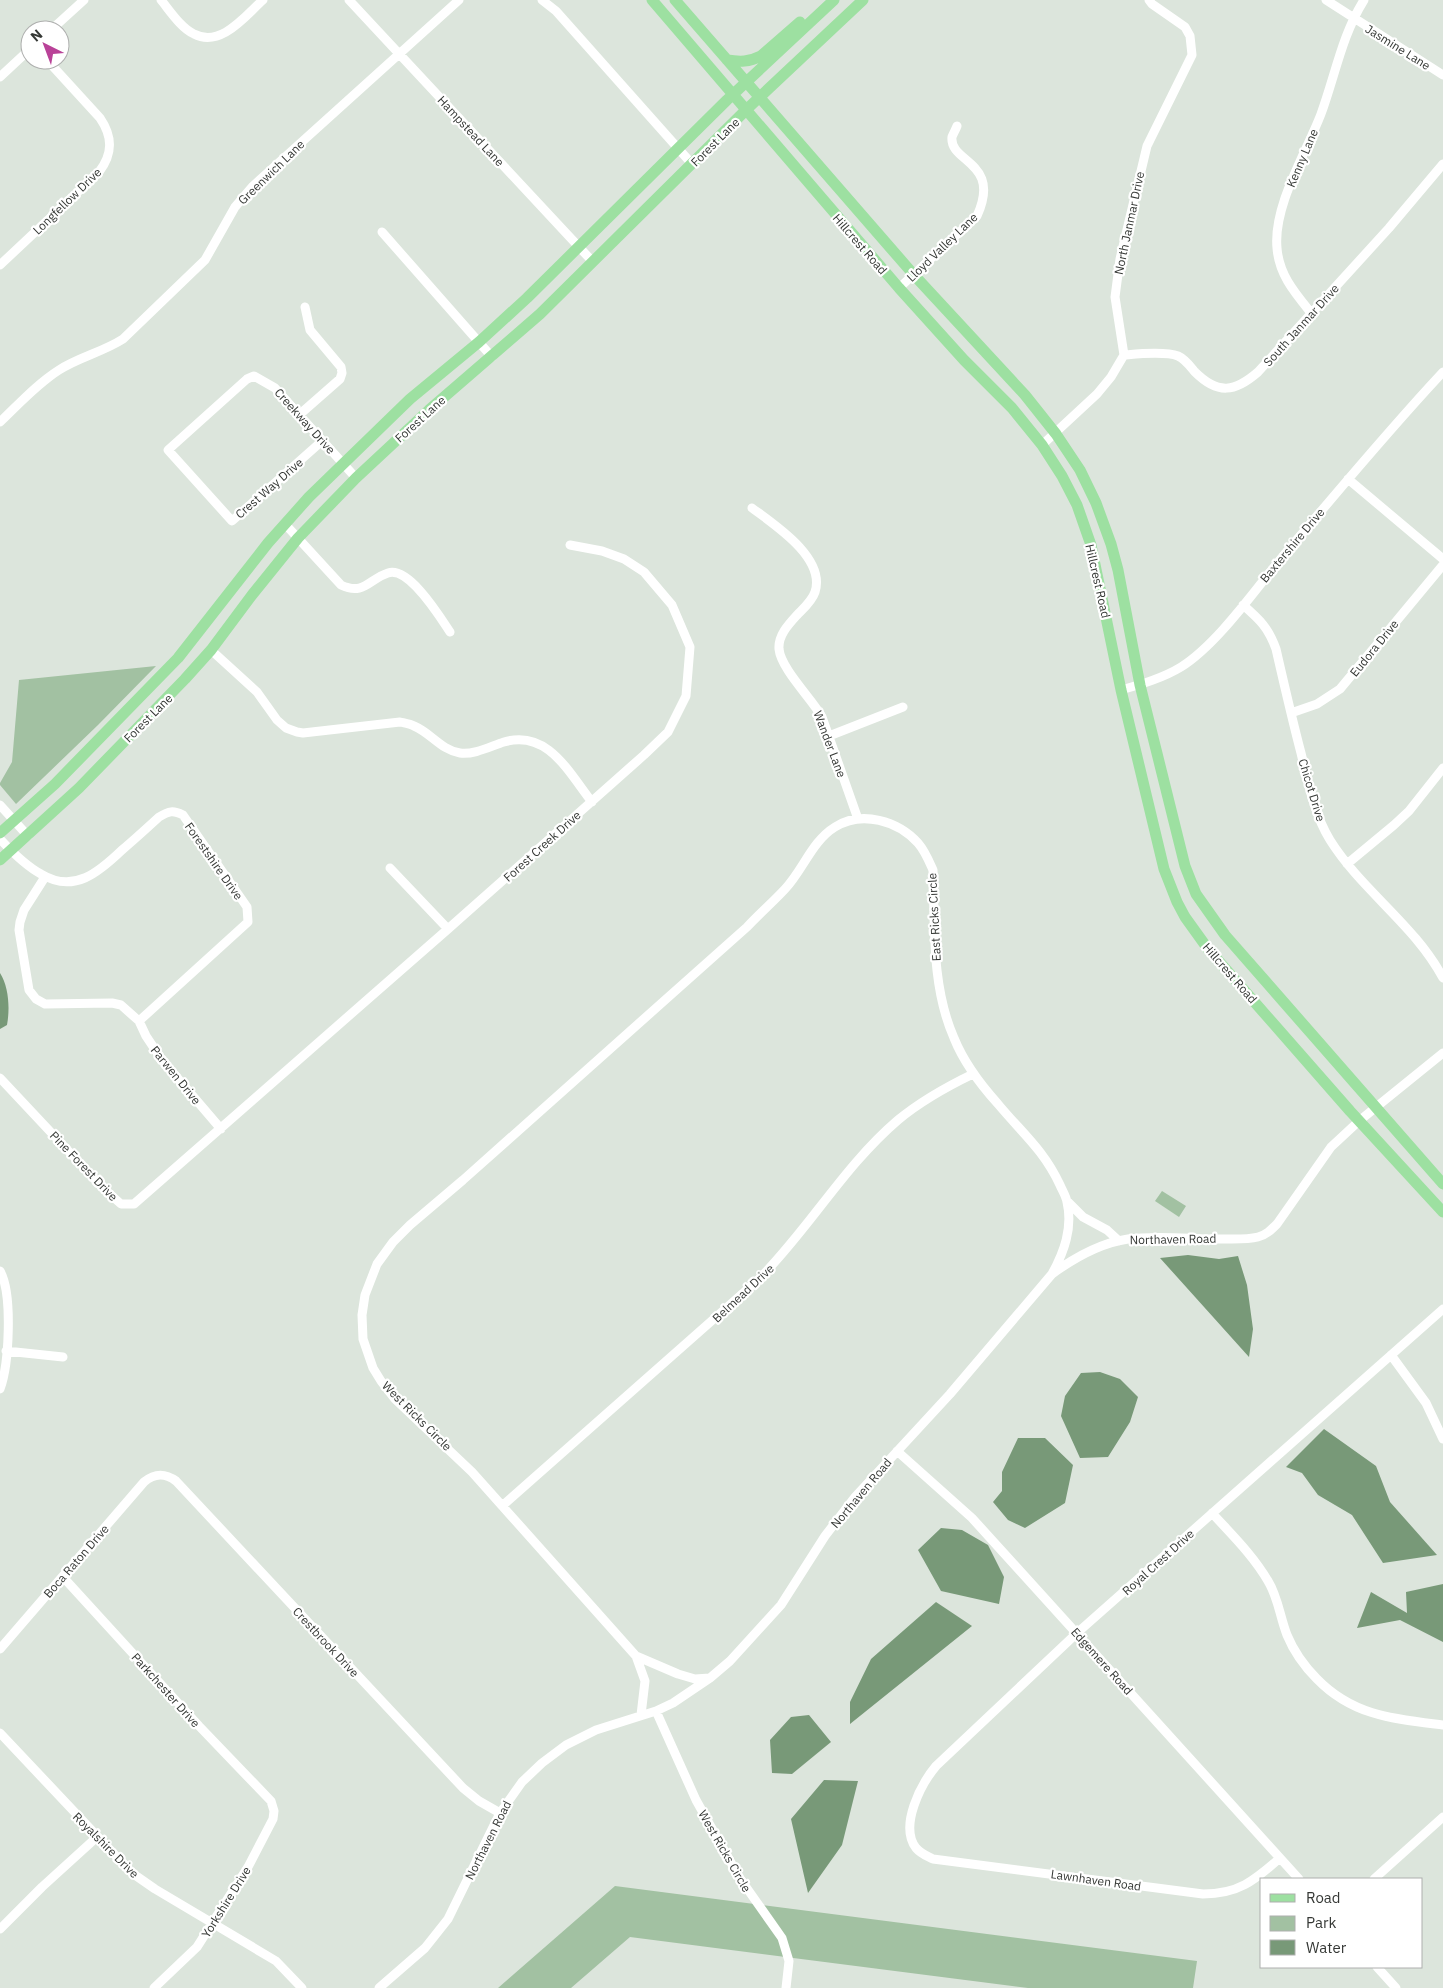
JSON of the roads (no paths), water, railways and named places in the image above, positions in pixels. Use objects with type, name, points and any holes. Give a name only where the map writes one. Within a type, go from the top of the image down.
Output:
[{"type":"main road","name":"Hillcrest Road","points":[[652,0],[899,288],[964,360],[1012,408],[1042,445],[1062,476],[1076,505],[1091,545],[1121,690],[1164,869],[1171,889],[1185,917],[1214,956],[1359,1121],[1443,1212]]},
{"type":"main road","name":"Hillcrest Road","points":[[675,0],[914,275],[1025,395],[1056,434],[1080,470],[1096,503],[1111,544],[1118,570],[1140,685],[1185,866],[1196,894],[1225,935],[1443,1184]]},
{"type":"main road","name":"Forest Lane","points":[[0,833],[55,784],[180,656],[284,524],[343,464],[410,399],[479,342],[527,298],[733,94],[834,0]]},
{"type":"main road","name":"Forest Lane","points":[[0,860],[80,788],[194,669],[211,650],[298,538],[356,478],[429,410],[540,314],[747,109],[863,0]]},
{"type":"main road","points":[[727,60],[746,62],[754,60],[800,21],[824,10]]},
{"type":"main road","points":[[180,656],[194,669]]},
{"type":"street","points":[[62,20],[84,0]]},
{"type":"street","points":[[161,0],[193,34],[210,37],[219,36],[227,32],[263,0]]},
{"type":"street","name":"Hampstead Lane","points":[[349,0],[593,262]]},
{"type":"street","name":"Greenwich Lane","points":[[0,422],[53,374],[72,363],[109,347],[130,332],[206,260],[235,207],[253,186],[459,0]]},
{"type":"street","points":[[542,0],[556,11],[692,164]]},
{"type":"street","name":"North Janmar Drive","points":[[1124,355],[1115,297],[1126,230],[1147,146],[1192,55],[1190,36],[1184,26],[1149,0]]},
{"type":"street","points":[[1326,0],[1353,18]]},
{"type":"street","name":"Kenny Lane","points":[[1312,314],[1284,278],[1278,257],[1277,231],[1287,194],[1320,116],[1353,18],[1364,0]]},
{"type":"street","name":"Jasmine Lane","points":[[1353,18],[1443,75]]},
{"type":"street","points":[[0,77],[20,58]]},
{"type":"street","name":"Longfellow Drive","points":[[0,265],[99,172],[109,156],[110,137],[107,128],[55,70]]},
{"type":"street","name":"Lloyd Valley Lane","points":[[899,288],[977,216],[983,203],[985,191],[983,181],[972,164],[953,147],[952,137],[957,126]]},
{"type":"street","name":"South Janmar Drive","points":[[1124,355],[1177,356],[1208,383],[1219,388],[1230,389],[1248,381],[1312,314],[1443,164]]},
{"type":"street","points":[[382,232],[492,357]]},
{"type":"street","points":[[299,415],[340,378],[342,373],[341,367],[310,330],[305,307]]},
{"type":"street","points":[[1042,445],[1097,394],[1124,355]]},
{"type":"street","name":"Baxtershire Drive","points":[[1121,690],[1140,685],[1182,666],[1216,637],[1348,478],[1443,372]]},
{"type":"street","name":"Creekway Drive","points":[[247,379],[254,376],[270,384],[356,478]]},
{"type":"street","name":"Crest Way Drive","points":[[247,379],[168,450],[232,521],[322,441]]},
{"type":"street","points":[[1348,478],[1443,559]]},
{"type":"street","name":"Wander Lane","points":[[752,508],[786,533],[808,558],[814,570],[816,577],[815,592],[812,599],[782,634],[779,642],[779,652],[787,668],[815,704],[822,717],[858,818]]},
{"type":"street","points":[[284,524],[342,585],[350,589],[359,589],[388,573],[402,575],[410,580],[440,615],[450,632]]},
{"type":"street","name":"Forest Creek Drive","points":[[221,1129],[592,802],[668,732],[686,696],[690,647],[672,605],[644,572],[624,559],[602,551],[570,545]]},
{"type":"street","name":"Eudora Drive","points":[[1291,713],[1318,704],[1340,689],[1443,565]]},
{"type":"street","name":"Chicot Drive","points":[[1243,605],[1260,620],[1269,632],[1276,649],[1314,805],[1329,839],[1347,864],[1440,965],[1443,978]]},
{"type":"street","points":[[211,650],[256,692],[276,720],[286,728],[303,733],[400,722],[414,726],[442,746],[462,753],[470,753],[508,741],[528,740],[540,743],[552,751],[592,802]]},
{"type":"street","points":[[829,736],[904,708]]},
{"type":"street","points":[[1347,864],[1399,820],[1443,768]]},
{"type":"street","points":[[2,807],[28,836]]},
{"type":"street","name":"Forestshire Drive","points":[[0,839],[11,851],[45,876],[62,882],[74,881],[86,878],[100,870],[168,811],[175,811],[183,815],[246,907],[248,922],[140,1021]]},
{"type":"street","name":"East Ricks Circle","points":[[552,1099],[772,902],[785,889],[827,833],[835,826],[858,818],[889,823],[902,829],[918,843],[927,856],[932,870],[937,977],[942,1002],[954,1038],[973,1074],[999,1106],[1028,1135],[1049,1164],[1067,1201],[1083,1217],[1107,1230],[1119,1241]]},
{"type":"street","points":[[390,868],[448,929]]},
{"type":"street","name":"Parwen Drive","points":[[45,876],[24,910],[19,930],[27,985],[32,995],[41,1002],[50,1005],[121,1004],[140,1021],[146,1036],[162,1060],[221,1129]]},
{"type":"street","name":"Northaven Road","points":[[379,1988],[425,1948],[448,1919],[500,1813],[522,1782],[554,1753],[596,1730],[656,1711],[673,1703],[710,1678],[741,1650],[781,1605],[838,1518],[855,1497],[966,1375],[1052,1274],[1070,1261],[1119,1241],[1144,1238],[1242,1239],[1260,1237],[1266,1234],[1277,1224],[1327,1152],[1359,1121],[1443,1053]]},
{"type":"street","name":"Belmead Drive","points":[[502,1506],[759,1279],[794,1240],[855,1164],[897,1120],[937,1092],[973,1074]]},
{"type":"street","name":"Pine Forest Drive","points":[[0,1078],[104,1189],[121,1204],[128,1205],[138,1201],[221,1129]]},
{"type":"street","name":"West Ricks Circle","points":[[552,1099],[410,1224],[393,1242],[377,1264],[365,1296],[362,1315],[363,1339],[371,1363],[381,1381],[395,1399],[451,1450],[636,1656],[645,1681],[641,1715]]},
{"type":"street","name":"East Ricks Circle","points":[[1052,1274],[1067,1242],[1069,1226],[1067,1201]]},
{"type":"street","points":[[0,1271],[7,1296],[5,1377],[0,1389]]},
{"type":"street","name":"Royal Crest Drive","points":[[911,1839],[910,1827],[914,1804],[928,1776],[1077,1633],[1443,1309]]},
{"type":"street","points":[[6,1351],[63,1357]]},
{"type":"street","points":[[1391,1355],[1417,1388],[1443,1439]]},
{"type":"street","name":"Edgemere Road","points":[[898,1451],[972,1518],[1298,1878]]},
{"type":"street","name":"Crestbrook Drive","points":[[153,1476],[165,1475],[176,1481],[463,1788],[479,1801],[500,1813]]},
{"type":"street","name":"Boca Raton Drive","points":[[0,1649],[144,1482],[153,1476]]},
{"type":"street","points":[[1212,1512],[1247,1552],[1269,1582],[1287,1635],[1296,1653],[1322,1684],[1336,1696],[1354,1707],[1374,1714],[1443,1725]]},
{"type":"street","name":"Parkchester Drive","points":[[63,1577],[199,1726],[271,1801]]},
{"type":"street","name":"West Ricks Circle","points":[[636,1656],[678,1674],[695,1678],[710,1678]]},
{"type":"street","name":"West Ricks Circle","points":[[656,1711],[696,1800],[739,1878],[782,1938],[789,1961],[786,1988]]},
{"type":"street","name":"Royalshire Drive","points":[[0,1733],[132,1873],[155,1889],[276,1961],[302,1988]]},
{"type":"street","name":"Yorkshire Drive","points":[[154,1988],[197,1947],[213,1923],[248,1867],[273,1819],[274,1811],[271,1801]]},
{"type":"street","points":[[1375,1878],[1443,1817]]},
{"type":"street","points":[[0,1929],[42,1887],[97,1837]]},
{"type":"street","name":"Lawnhaven Road","points":[[911,1839],[921,1853],[933,1859],[1203,1894],[1217,1894],[1234,1890],[1258,1877],[1280,1858]]},
{"type":"street","points":[[1378,1968],[1396,1988]]},
{"type":"water","points":[[0,973],[7,991],[8,1012],[7,1025],[0,1029]]},
{"type":"water","points":[[1188,1255],[1219,1259],[1238,1256],[1247,1285],[1253,1329],[1249,1357],[1160,1258]]},
{"type":"water","points":[[1100,1372],[1120,1379],[1138,1397],[1130,1422],[1108,1457],[1080,1458],[1061,1416],[1065,1396],[1081,1373]]},
{"type":"water","points":[[1324,1429],[1376,1466],[1390,1502],[1437,1555],[1383,1563],[1352,1515],[1318,1495],[1302,1473],[1286,1467]]},
{"type":"water","points":[[1018,1438],[1045,1438],[1073,1465],[1065,1503],[1025,1528],[1008,1520],[993,1502],[1002,1491],[1002,1472]]},
{"type":"water","points":[[941,1528],[962,1530],[988,1545],[1004,1577],[999,1604],[941,1591],[918,1550]]},
{"type":"water","points":[[1443,1584],[1443,1642],[1400,1620],[1357,1628],[1371,1592],[1407,1613],[1406,1592]]},
{"type":"water","points":[[936,1602],[972,1626],[850,1724],[850,1702],[871,1659]]},
{"type":"water","points":[[809,1715],[831,1742],[792,1774],[772,1773],[770,1740],[791,1717]]},
{"type":"water","points":[[824,1780],[858,1781],[842,1845],[808,1893],[791,1819]]}]
